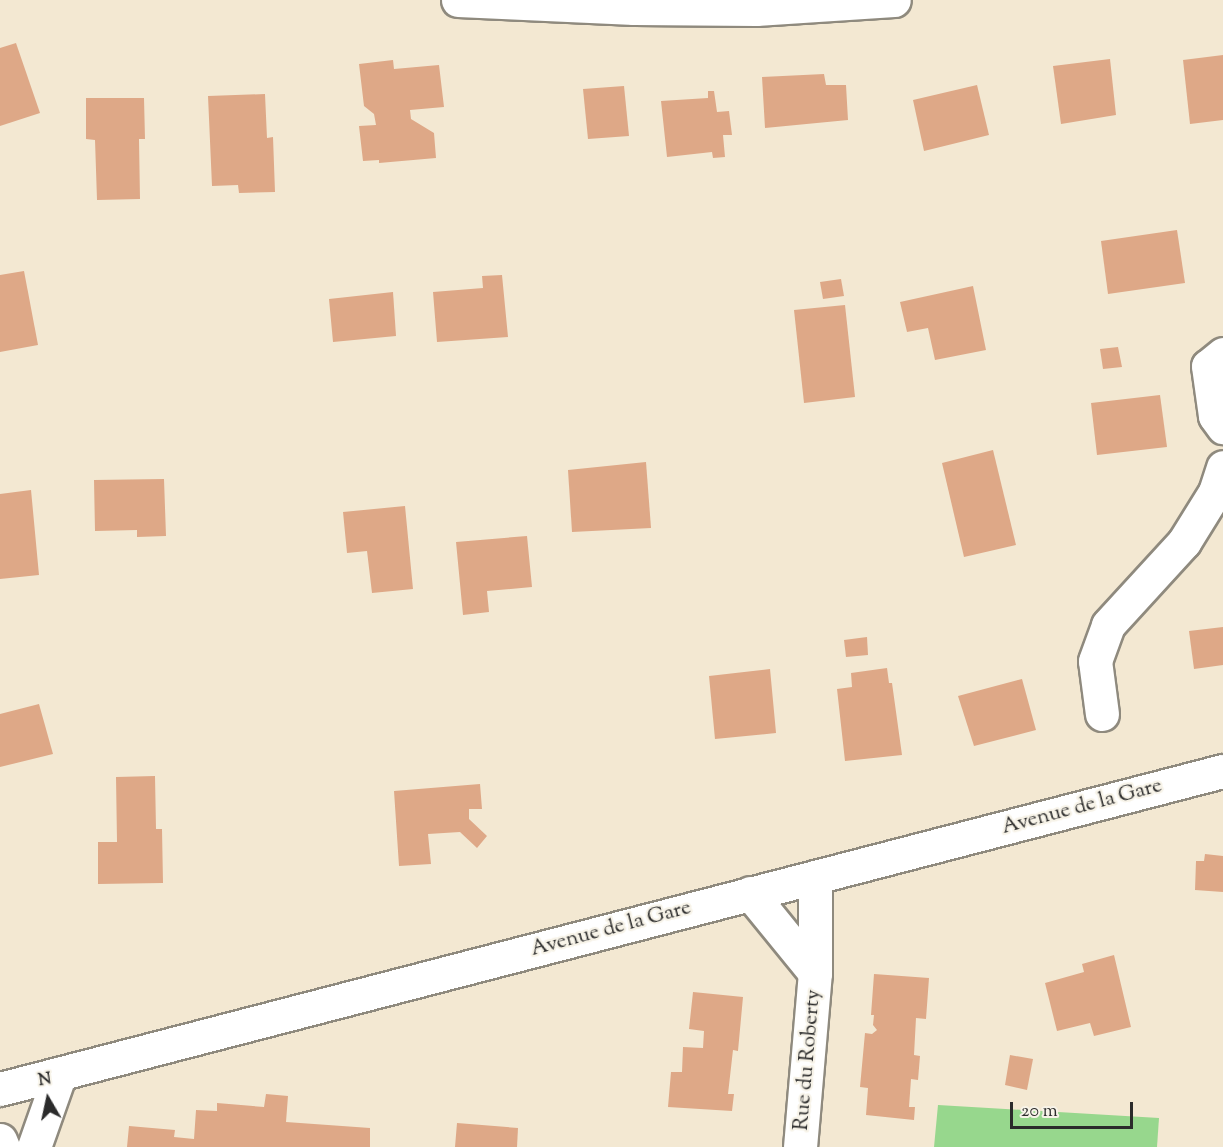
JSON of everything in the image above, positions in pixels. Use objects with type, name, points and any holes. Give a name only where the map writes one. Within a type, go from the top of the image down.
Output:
[{"type":"street","points":[[458,0],[745,9],[894,0]]},
{"type":"street","points":[[1223,354],[1208,366],[1215,416],[1223,427]]},
{"type":"street","points":[[1102,714],[1095,661],[1108,626],[1184,542],[1215,492],[1223,467]]},
{"type":"street","name":"Avenue de la Gare","points":[[0,1089],[1223,771]]},
{"type":"street","name":"Rue du Roberty","points":[[800,1147],[815,974],[815,877]]},
{"type":"street","name":"Rue du Roberty","points":[[750,893],[815,974]]},
{"type":"street","points":[[34,1147],[60,1073]]},
{"type":"street","points":[[0,1140],[3,1147]]},
{"type":"green space","points":[[938,1105],[1159,1118],[1157,1147],[934,1147]]},
{"type":"building","points":[[16,43],[40,113],[0,126],[0,48]]},
{"type":"building","points":[[1223,55],[1223,120],[1190,124],[1183,60]]},
{"type":"building","points":[[1110,59],[1116,115],[1061,124],[1053,66]]},
{"type":"building","points":[[393,60],[394,69],[439,65],[444,107],[410,110],[411,119],[434,133],[436,158],[379,163],[379,160],[363,161],[359,126],[376,125],[374,114],[364,106],[359,64]]},
{"type":"building","points":[[824,74],[826,85],[846,85],[848,120],[765,128],[762,77]]},
{"type":"building","points":[[977,85],[989,135],[924,151],[913,100]]},
{"type":"building","points":[[624,86],[629,136],[588,139],[583,89]]},
{"type":"building","points":[[708,91],[714,91],[717,112],[729,111],[732,135],[723,135],[725,157],[713,158],[712,152],[667,157],[661,101],[708,98]]},
{"type":"building","points":[[265,94],[267,138],[273,137],[275,192],[239,193],[238,185],[212,186],[208,96]]},
{"type":"building","points":[[86,98],[144,98],[145,139],[139,139],[140,199],[97,200],[95,140],[86,139]]},
{"type":"building","points":[[1177,230],[1185,283],[1108,294],[1101,241]]},
{"type":"building","points":[[24,271],[38,345],[0,352],[0,275]]},
{"type":"building","points":[[502,275],[508,337],[437,342],[433,292],[483,288],[482,276]]},
{"type":"building","points":[[841,279],[844,296],[823,299],[820,282]]},
{"type":"building","points":[[973,286],[986,350],[935,360],[928,328],[907,332],[900,302]]},
{"type":"building","points":[[393,292],[396,336],[333,342],[329,299]]},
{"type":"building","points":[[845,305],[855,397],[804,403],[794,310]]},
{"type":"building","points":[[1118,347],[1122,367],[1103,369],[1100,349]]},
{"type":"building","points":[[1160,395],[1167,447],[1097,455],[1091,403]]},
{"type":"building","points":[[993,450],[1016,545],[964,557],[942,463]]},
{"type":"building","points":[[646,462],[651,528],[572,532],[568,470]]},
{"type":"building","points":[[164,479],[166,536],[137,537],[137,530],[95,531],[94,480]]},
{"type":"building","points":[[31,490],[39,575],[0,579],[0,494]]},
{"type":"building","points":[[405,506],[413,589],[372,593],[367,551],[347,553],[343,512]]},
{"type":"building","points":[[527,536],[532,587],[487,591],[489,612],[463,615],[456,542]]},
{"type":"building","points":[[1223,627],[1223,665],[1194,669],[1189,631]]},
{"type":"building","points":[[867,637],[868,655],[846,657],[844,640]]},
{"type":"building","points":[[887,668],[889,683],[892,683],[902,755],[845,761],[837,689],[852,687],[851,673]]},
{"type":"building","points":[[770,669],[776,733],[715,739],[709,676]]},
{"type":"building","points":[[1022,679],[1036,730],[974,746],[958,696]]},
{"type":"building","points":[[39,704],[53,754],[0,767],[0,714]]},
{"type":"building","points":[[155,776],[156,829],[162,829],[163,883],[98,884],[98,842],[117,842],[116,777]]},
{"type":"building","points":[[480,784],[482,809],[469,809],[469,819],[487,836],[477,848],[460,832],[428,834],[431,864],[399,866],[394,791]]},
{"type":"building","points":[[1205,854],[1223,856],[1223,892],[1195,890],[1196,861],[1204,861]]},
{"type":"building","points":[[1114,955],[1131,1027],[1094,1036],[1090,1023],[1057,1031],[1045,983],[1084,972],[1082,964]]},
{"type":"building","points":[[874,974],[929,978],[926,1019],[916,1018],[914,1055],[920,1056],[918,1080],[911,1079],[909,1107],[915,1107],[914,1120],[866,1115],[868,1088],[860,1087],[865,1033],[872,1034],[877,1030],[873,1025],[874,1015],[871,1015]]},
{"type":"building","points":[[693,992],[743,997],[738,1051],[733,1050],[728,1094],[734,1094],[732,1111],[668,1107],[671,1072],[682,1072],[683,1047],[703,1048],[704,1031],[689,1029]]},
{"type":"building","points":[[1010,1055],[1033,1059],[1027,1090],[1005,1085]]},
{"type":"building","points":[[266,1094],[288,1096],[286,1122],[370,1128],[370,1147],[127,1147],[129,1126],[175,1130],[174,1137],[194,1139],[196,1110],[217,1111],[217,1103],[264,1107]]},
{"type":"building","points":[[457,1123],[518,1128],[517,1147],[455,1147]]}]
